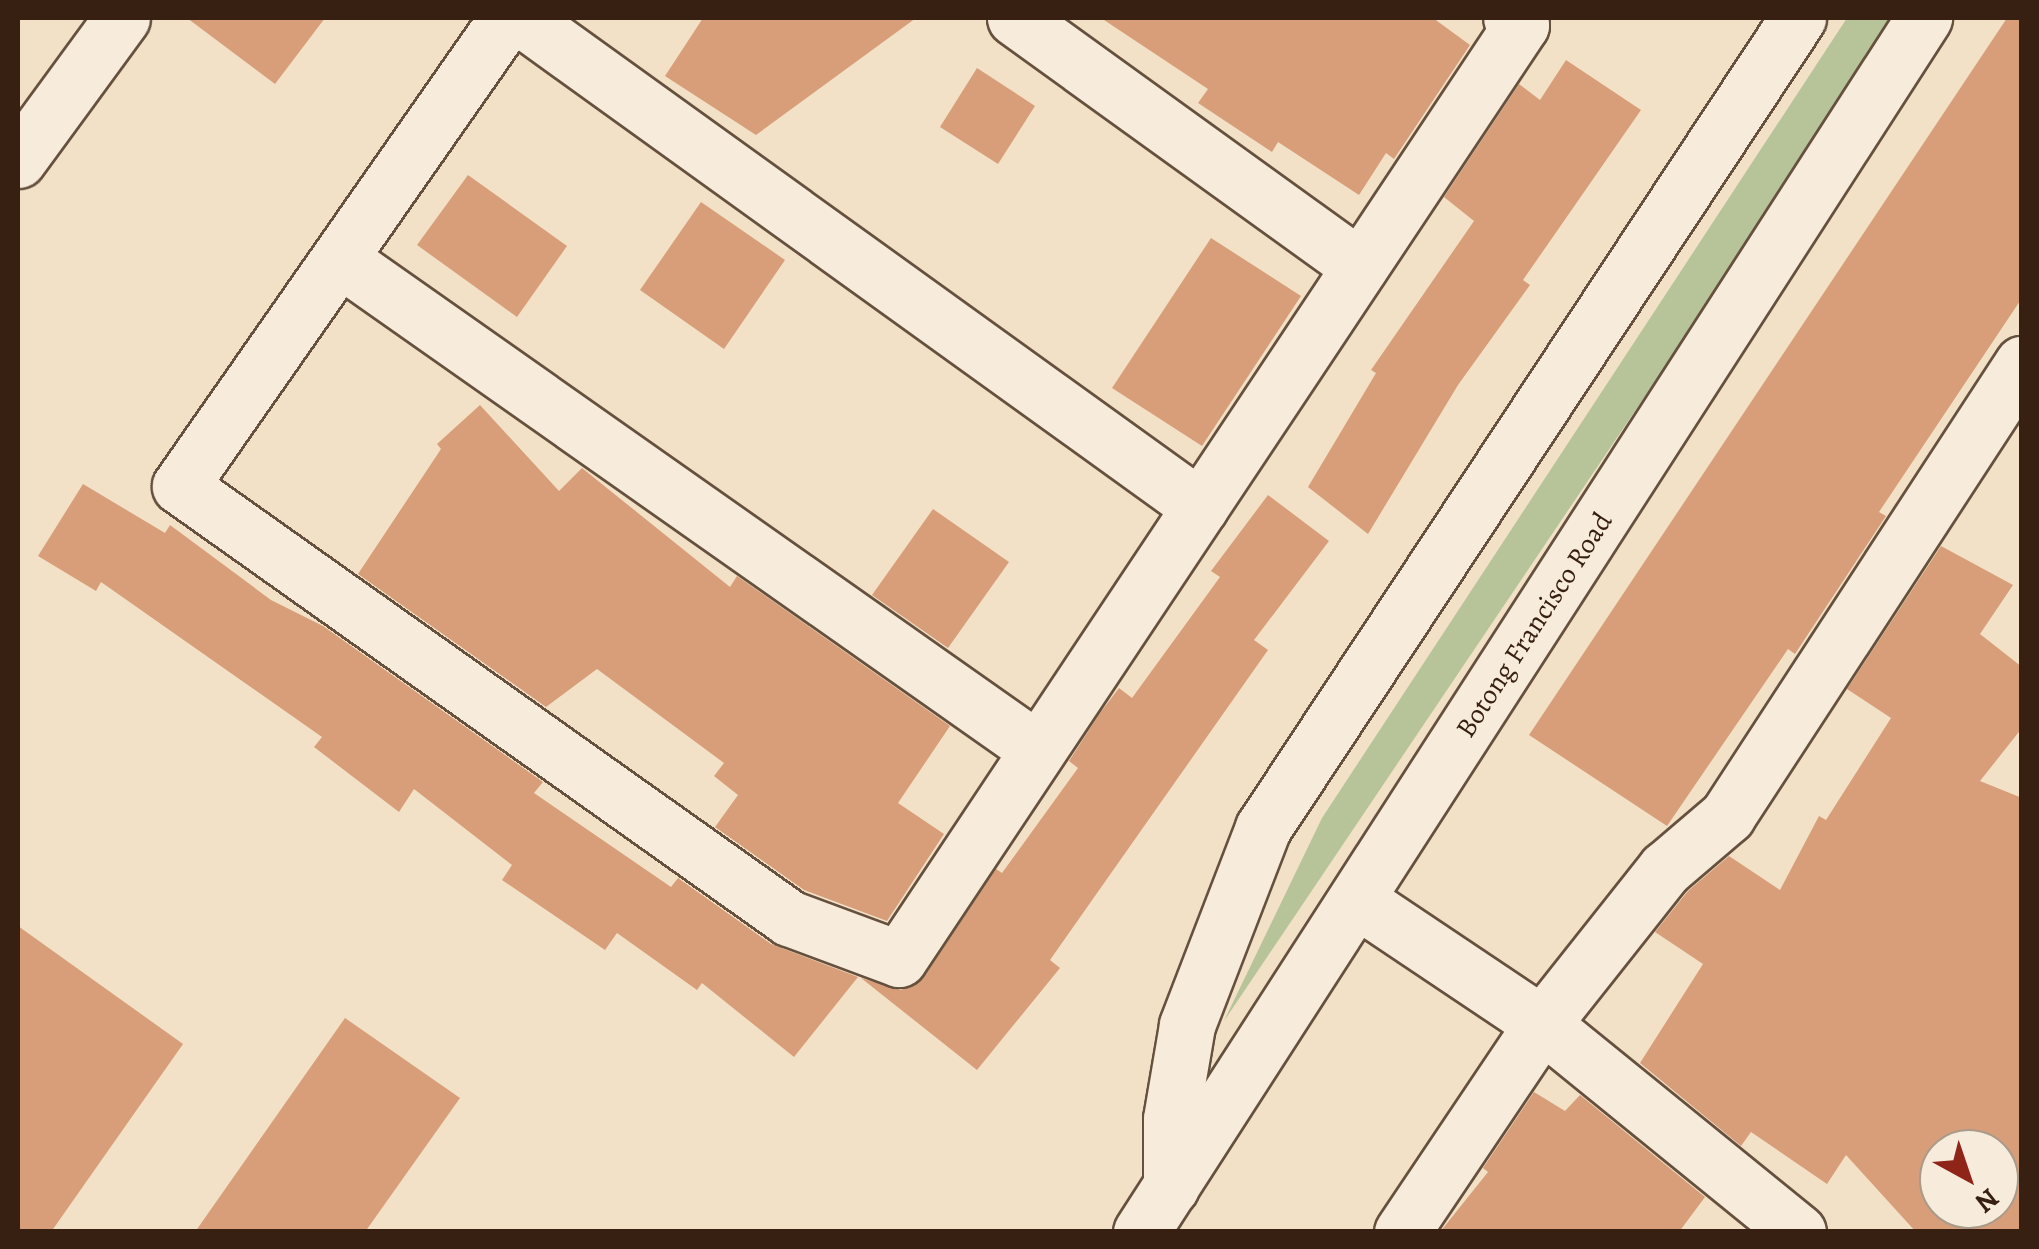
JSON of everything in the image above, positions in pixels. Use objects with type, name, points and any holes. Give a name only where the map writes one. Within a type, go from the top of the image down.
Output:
[{"type":"street","points":[[18,160],[122,18]]},
{"type":"street","points":[[507,18],[180,486],[773,907],[899,959],[1522,25],[1511,18]]},
{"type":"street","points":[[521,18],[1200,507]]},
{"type":"street","points":[[1015,18],[1360,267]]},
{"type":"street","points":[[1171,1188],[1170,1119],[1186,1025],[1263,828],[1798,18]]},
{"type":"street","name":"Botong Francisco Road","points":[[1141,1232],[1924,18]]},
{"type":"street","points":[[340,259],[1038,750]]},
{"type":"street","points":[[1402,1232],[1542,1024],[1666,869],[1727,816],[2022,364]]},
{"type":"street","points":[[1357,900],[1542,1024],[1798,1232]]},
{"type":"green space","points":[[1847,18],[1884,18],[1895,25],[1224,1021],[1322,818]]},
{"type":"building","points":[[187,18],[325,18],[275,84]]},
{"type":"building","points":[[703,18],[916,18],[756,135],[665,76]]},
{"type":"building","points":[[1101,18],[1433,18],[1470,45],[1394,159],[1386,153],[1359,195],[1278,142],[1272,152],[1198,103],[1208,89]]},
{"type":"building","points":[[2007,18],[2022,18],[2022,298],[1879,512],[1886,516],[1795,654],[1788,649],[1667,826],[1529,735]]},
{"type":"building","points":[[1566,60],[1641,110],[1523,280],[1530,285],[1458,385],[1368,534],[1308,487],[1376,373],[1371,370],[1474,221],[1444,197],[1519,84],[1540,100]]},
{"type":"building","points":[[977,68],[1035,106],[998,164],[940,127]]},
{"type":"building","points":[[468,175],[567,246],[517,317],[417,245]]},
{"type":"building","points":[[701,202],[785,260],[724,349],[640,290]]},
{"type":"building","points":[[1211,238],[1301,296],[1202,446],[1112,388]]},
{"type":"building","points":[[480,405],[559,491],[582,468],[730,587],[737,576],[950,726],[898,803],[944,834],[887,921],[804,890],[715,827],[738,795],[714,776],[724,763],[597,669],[546,707],[358,574],[441,449],[437,444]]},
{"type":"building","points":[[83,484],[165,533],[170,525],[271,600],[323,626],[543,782],[534,793],[671,887],[678,878],[771,944],[858,977],[794,1057],[702,983],[697,990],[617,933],[605,950],[502,880],[512,865],[414,789],[399,812],[314,747],[322,737],[101,582],[96,591],[38,556]]},
{"type":"building","points":[[1268,495],[1329,541],[1254,640],[1268,650],[1050,960],[1060,968],[977,1070],[861,978],[901,990],[924,977],[996,869],[1002,873],[1078,768],[1069,761],[1100,713],[1119,688],[1132,698],[1220,577],[1211,571]]},
{"type":"building","points":[[933,509],[1009,562],[948,648],[872,595]]},
{"type":"building","points":[[1941,546],[2013,585],[1980,634],[2022,667],[2022,728],[1980,781],[2022,798],[2022,1232],[1916,1232],[1846,1155],[1827,1184],[1751,1132],[1741,1146],[1640,1063],[1703,964],[1655,932],[1688,891],[1729,856],[1780,890],[1819,816],[1826,820],[1891,718],[1847,689]]},
{"type":"building","points":[[18,926],[183,1044],[51,1232],[18,1232]]},
{"type":"building","points":[[345,1018],[460,1098],[365,1232],[195,1232]]},
{"type":"building","points":[[1534,1092],[1565,1111],[1580,1095],[1705,1197],[1679,1232],[1440,1232],[1488,1172],[1483,1168]]}]
